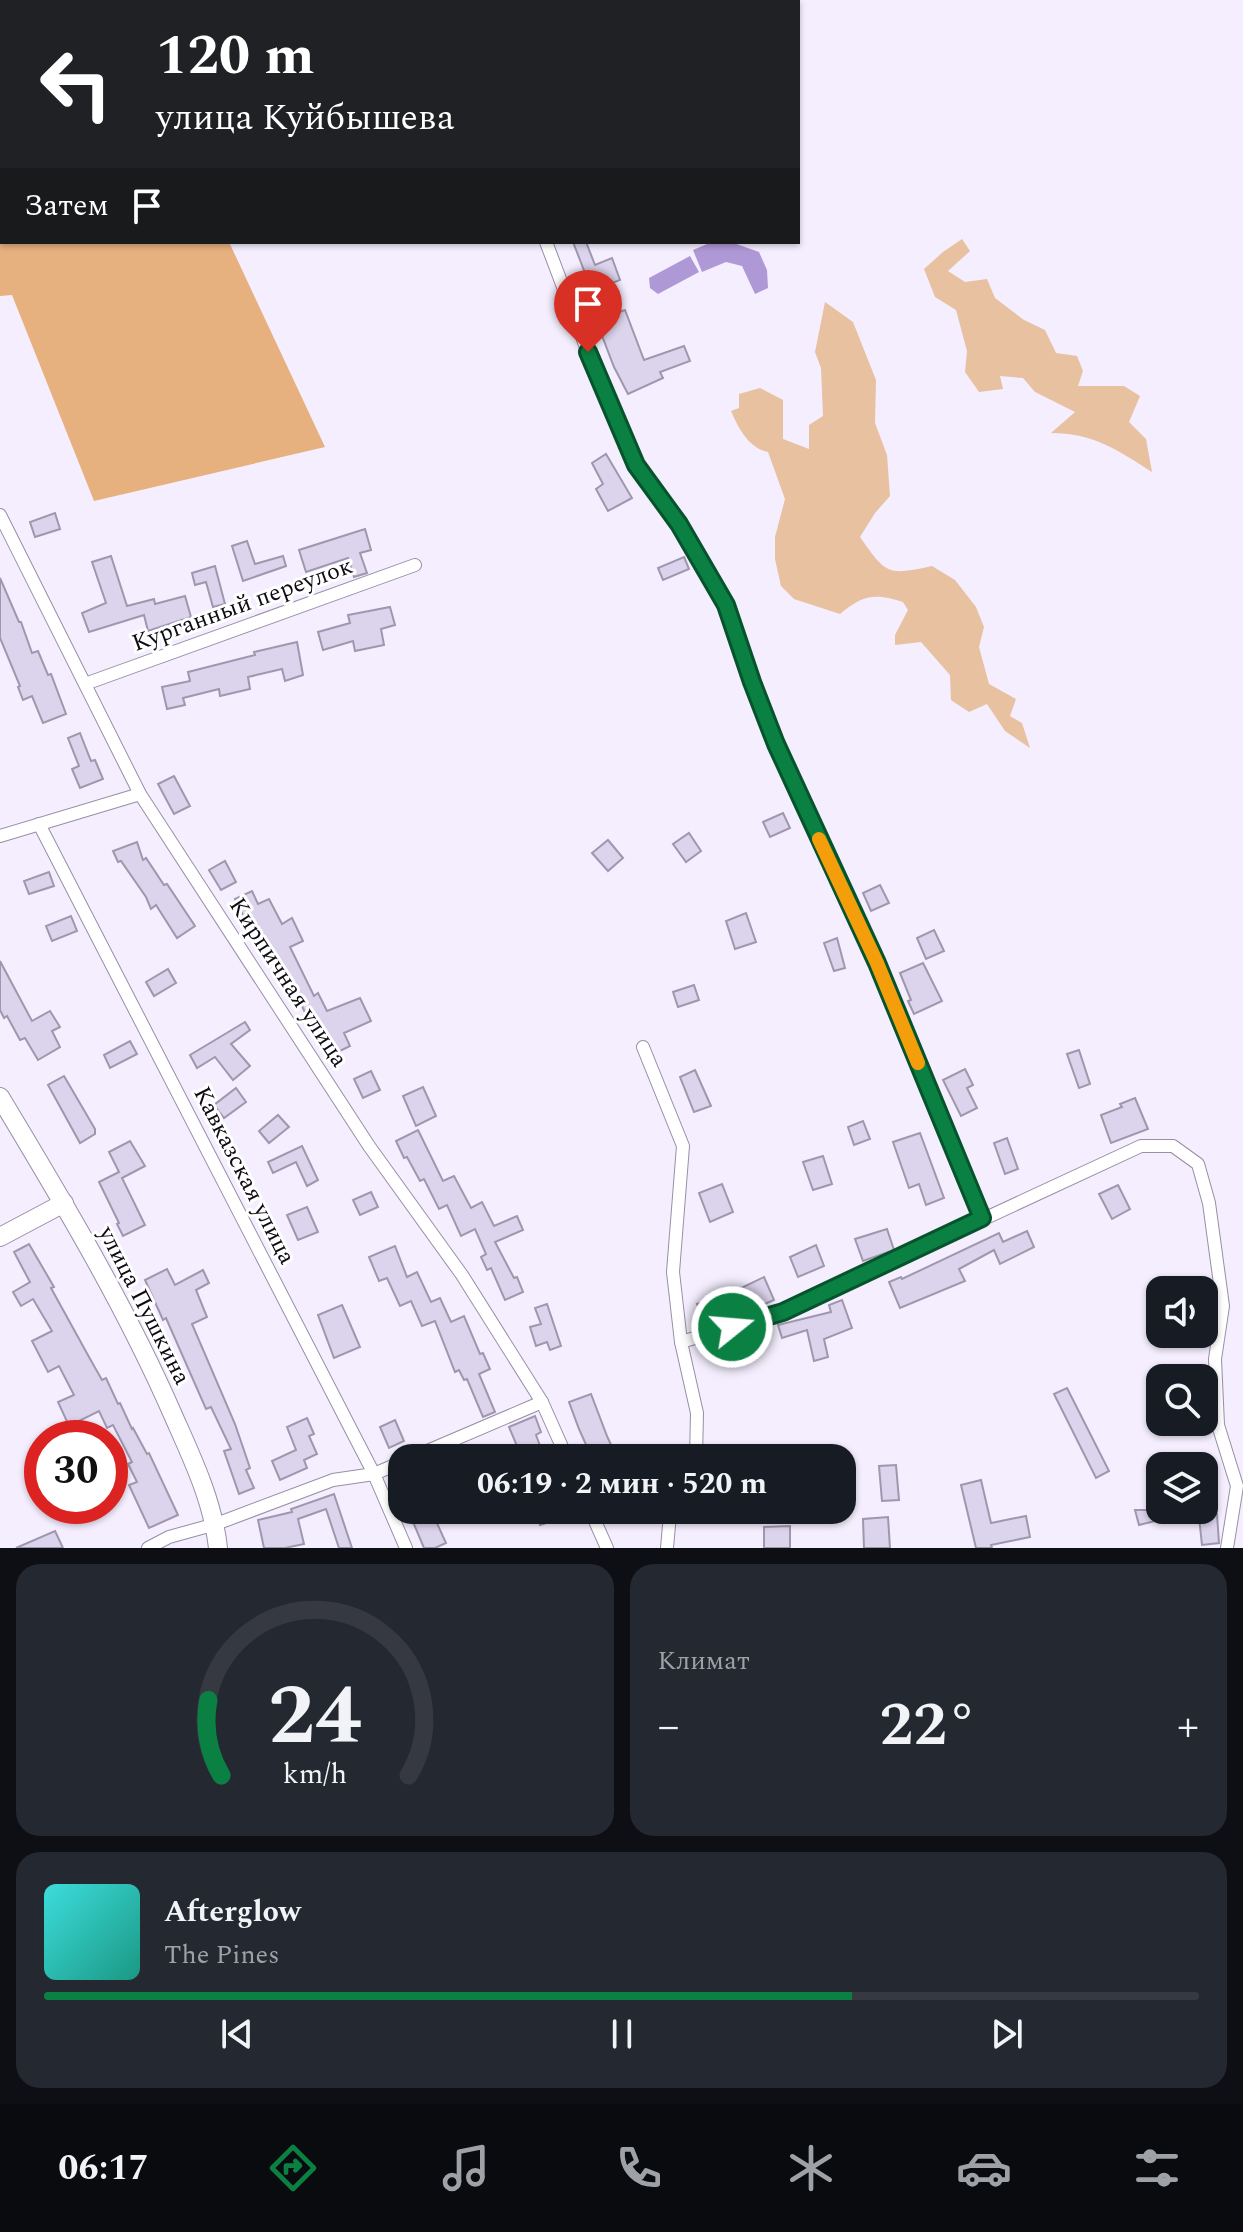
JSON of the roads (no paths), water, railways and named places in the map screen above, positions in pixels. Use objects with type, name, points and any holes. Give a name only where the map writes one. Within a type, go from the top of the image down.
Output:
[{"type":"main road","name":"улица Пушкина","points":[[0,1097],[64,1203],[155,1374],[195,1463],[216,1524],[218,1548]]},
{"type":"main road","points":[[0,1237],[64,1203]]},
{"type":"street","points":[[547,244],[598,379],[636,465],[679,524],[726,605],[776,744],[877,963],[982,1218]]},
{"type":"street","name":"Кирпичная улица","points":[[0,515],[140,794],[369,1146],[462,1275],[542,1402],[561,1444]]},
{"type":"street","name":"Курганный переулок","points":[[85,684],[415,565]]},
{"type":"street","points":[[0,836],[140,794]]},
{"type":"street","name":"Кавказская улица","points":[[39,824],[374,1474],[406,1548]]},
{"type":"street","points":[[643,1047],[683,1146],[673,1272],[681,1342],[697,1413],[696,1444]]},
{"type":"street","points":[[681,1342],[783,1312],[1141,1146],[1173,1146],[1198,1164],[1209,1203],[1219,1267],[1223,1306],[1215,1359],[1218,1425],[1237,1486],[1227,1548]]},
{"type":"street","points":[[444,1444],[542,1402]]},
{"type":"street","points":[[148,1548],[169,1537],[216,1524],[333,1480],[374,1474],[388,1468]]},
{"type":"street","points":[[596,1524],[607,1548]]},
{"type":"street","points":[[667,1548],[669,1524]]}]
